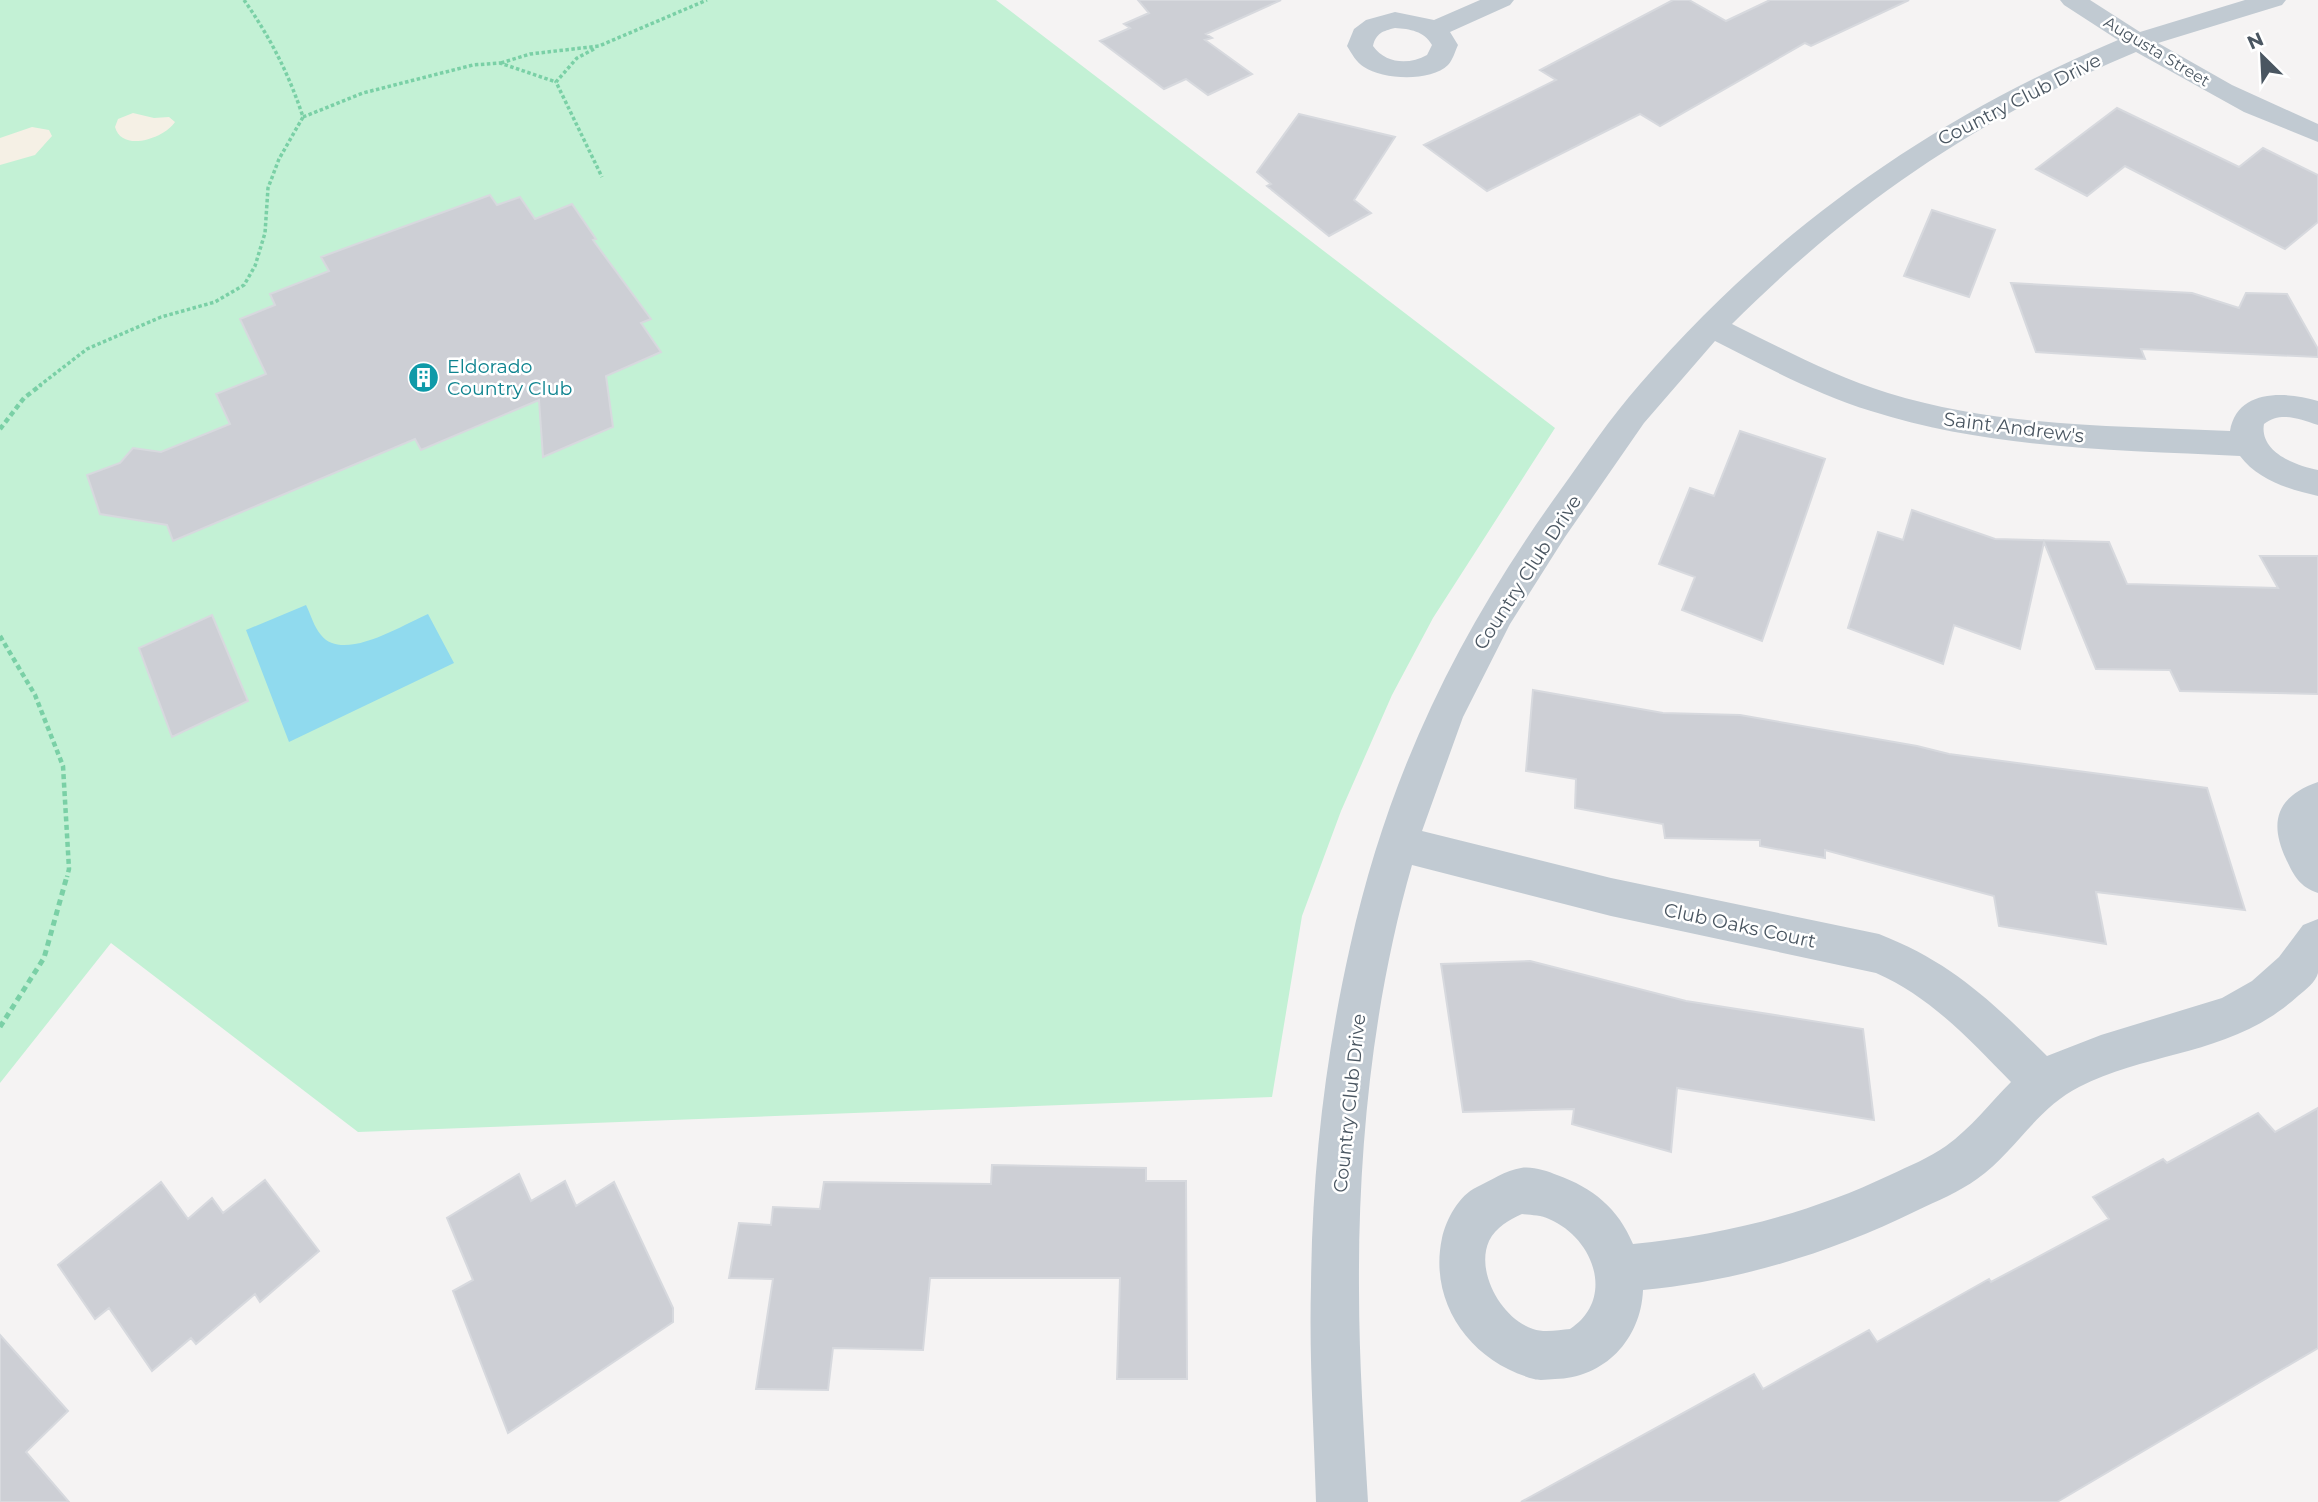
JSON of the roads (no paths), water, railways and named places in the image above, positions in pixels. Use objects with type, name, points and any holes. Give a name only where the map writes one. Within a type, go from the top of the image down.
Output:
[{"type":"street","points":[[1433,30],[1501,0]]},
{"type":"street","name":"Augusta Street","points":[[2073,0],[2137,42],[2252,106],[2318,134]]},
{"type":"street","name":"Country Club Drive","points":[[1342,1502],[1335,1259],[1343,1142],[1356,1026],[1381,905],[1398,843],[1457,689],[1509,595],[1552,528],[1633,416],[1713,327],[1803,239],[1885,175],[1943,137],[2078,66],[2203,19],[2273,0]]},
{"type":"street","name":"Saint Andrew's","points":[[1713,327],[1858,395],[1936,418],[2023,432],[2251,444]]},
{"type":"street","points":[[2318,413],[2280,405],[2257,410],[2246,424],[2251,444],[2262,458],[2278,470],[2318,483]]},
{"type":"street","points":[[2318,799],[2301,812],[2296,828],[2305,859],[2318,875]]},
{"type":"street","name":"Club Oaks Court","points":[[1398,843],[1611,897],[1879,954],[1899,961],[1939,984],[2042,1082]]},
{"type":"street","points":[[1619,1269],[1705,1259],[1731,1253],[1791,1237],[1885,1202],[1967,1159],[2042,1082],[2091,1059],[2213,1025],[2242,1011],[2291,974],[2318,939]]},
{"type":"water","points":[[306,605],[321,635],[331,643],[343,645],[373,639],[428,614],[454,663],[289,742],[246,630]]},
{"type":"place","name":"Eldorado Country Club","points":[[424,377]]}]
